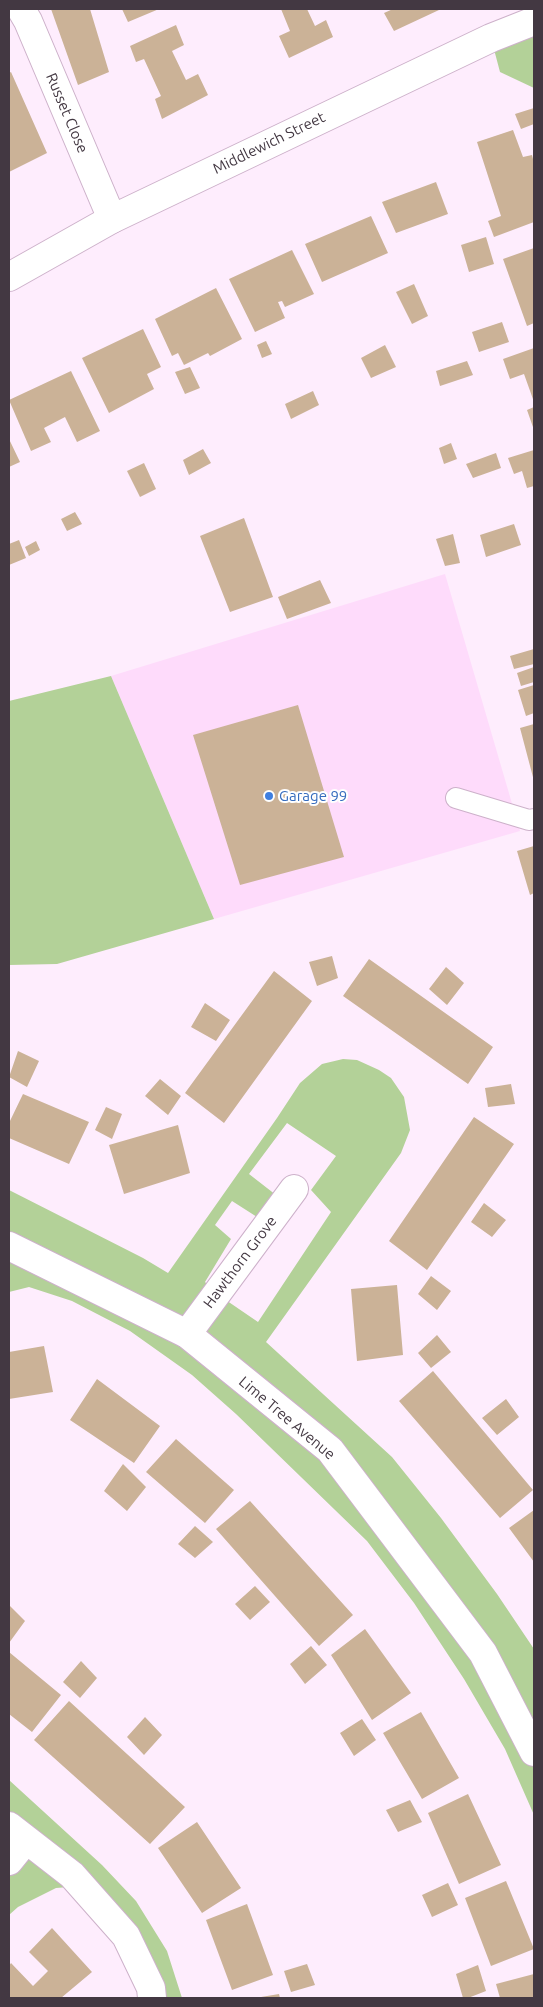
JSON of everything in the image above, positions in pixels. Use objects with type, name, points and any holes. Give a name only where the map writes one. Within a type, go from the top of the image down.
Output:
[{"type":"street","name":"Russet Close","points":[[22,9],[112,219]]},
{"type":"street","name":"Middlewich Street","points":[[9,277],[112,219],[455,55],[534,21]]},
{"type":"street","name":"Hawthorn Grove","points":[[187,1334],[294,1189]]},
{"type":"street","name":"Lime Tree Avenue","points":[[9,1246],[187,1334],[330,1450],[483,1653],[534,1752]]},
{"type":"street","points":[[9,1861],[17,1833],[72,1875],[126,1936],[147,1995]]},
{"type":"lane","points":[[456,798],[529,820],[534,818]]},
{"type":"shaded area","points":[[445,574],[520,831],[214,919],[111,676]]},
{"type":"green space","points":[[534,21],[534,88],[500,72],[491,38]]},
{"type":"green space","points":[[111,676],[214,919],[57,964],[9,965],[9,701]]},
{"type":"green space","points":[[343,1059],[357,1060],[391,1078],[404,1097],[410,1130],[401,1153],[266,1342],[392,1457],[441,1518],[497,1594],[534,1649],[534,1815],[505,1749],[464,1679],[414,1603],[367,1541],[236,1414],[192,1375],[130,1331],[72,1301],[29,1287],[9,1292],[9,1190],[143,1258],[168,1273],[300,1083],[322,1064]],"holes":[[[287,1123],[336,1156],[311,1190],[331,1212],[258,1322],[217,1294],[205,1282],[231,1239],[215,1225],[232,1201],[268,1224],[285,1202],[249,1174]]]},
{"type":"green space","points":[[9,1780],[102,1865],[136,1901],[167,1951],[182,1998],[139,1998],[151,1988],[82,1886],[56,1888],[18,1907],[9,1915]]},
{"type":"building","points":[[51,9],[90,9],[109,72],[78,85]]},
{"type":"building","points":[[122,9],[159,9],[128,22]]},
{"type":"building","points":[[281,9],[307,9],[315,26],[326,20],[333,37],[289,58],[279,36],[290,31]]},
{"type":"building","points":[[393,9],[439,10],[394,31],[384,13]]},
{"type":"building","points":[[176,25],[184,45],[172,51],[186,80],[198,74],[208,95],[162,119],[155,99],[161,96],[144,59],[136,62],[130,46]]},
{"type":"building","points":[[11,72],[47,153],[9,172],[9,73]]},
{"type":"building","points":[[534,108],[534,124],[521,129],[515,114]]},
{"type":"building","points":[[513,130],[523,157],[532,155],[534,163],[534,222],[494,237],[488,221],[501,216],[477,142]]},
{"type":"building","points":[[436,182],[448,214],[396,233],[382,202]]},
{"type":"building","points":[[371,216],[388,253],[322,282],[305,244]]},
{"type":"building","points":[[486,237],[494,264],[469,272],[461,245]]},
{"type":"building","points":[[534,248],[534,323],[527,326],[503,259]]},
{"type":"building","points":[[292,250],[314,294],[285,307],[282,301],[278,302],[285,318],[255,332],[229,279]]},
{"type":"building","points":[[414,284],[428,316],[412,324],[396,292]]},
{"type":"building","points":[[216,288],[242,339],[210,356],[208,353],[184,365],[178,353],[172,356],[155,319]]},
{"type":"building","points":[[502,322],[509,342],[479,352],[472,332]]},
{"type":"building","points":[[143,329],[161,367],[147,374],[154,389],[109,413],[82,358]]},
{"type":"building","points":[[266,341],[272,354],[262,358],[257,345]]},
{"type":"building","points":[[385,345],[396,367],[371,378],[361,358]]},
{"type":"building","points":[[534,348],[534,402],[524,374],[510,379],[503,359]]},
{"type":"building","points":[[467,361],[473,375],[440,386],[436,371]]},
{"type":"building","points":[[190,367],[200,388],[185,394],[175,372]]},
{"type":"building","points":[[71,371],[100,431],[77,442],[65,417],[44,428],[51,442],[31,451],[9,400]]},
{"type":"building","points":[[313,391],[319,405],[291,419],[285,404]]},
{"type":"building","points":[[534,407],[534,430],[527,410]]},
{"type":"building","points":[[9,439],[20,462],[9,467]]},
{"type":"building","points":[[451,443],[457,459],[444,464],[439,448]]},
{"type":"building","points":[[203,449],[211,463],[189,475],[183,460]]},
{"type":"building","points":[[534,450],[534,486],[527,488],[522,471],[514,474],[508,458]]},
{"type":"building","points":[[496,453],[501,468],[473,478],[466,464]]},
{"type":"building","points":[[144,463],[156,489],[140,497],[127,471]]},
{"type":"building","points":[[75,512],[82,524],[67,531],[61,519]]},
{"type":"building","points":[[244,518],[273,597],[230,612],[200,536]]},
{"type":"building","points":[[514,524],[521,545],[486,557],[480,535]]},
{"type":"building","points":[[453,534],[460,563],[445,566],[436,539]]},
{"type":"building","points":[[19,540],[26,558],[9,565],[9,544]]},
{"type":"building","points":[[36,541],[40,550],[29,556],[25,547]]},
{"type":"building","points":[[320,580],[331,603],[287,619],[278,597]]},
{"type":"building","points":[[534,649],[534,664],[514,669],[510,656]]},
{"type":"building","points":[[534,667],[534,682],[521,686],[517,673]]},
{"type":"building","points":[[534,685],[534,713],[526,716],[518,690]]},
{"type":"building","name":"Garage 99","points":[[298,705],[344,857],[240,885],[193,735]]},
{"type":"building","points":[[534,724],[534,781],[520,728]]},
{"type":"building","points":[[534,846],[534,893],[530,895],[517,851]]},
{"type":"building","points":[[332,956],[338,978],[317,986],[309,962]]},
{"type":"building","points":[[369,959],[493,1047],[468,1084],[343,996]]},
{"type":"building","points":[[446,967],[464,983],[447,1005],[429,989]]},
{"type":"building","points":[[274,971],[312,1001],[224,1123],[185,1093]]},
{"type":"building","points":[[205,1003],[230,1020],[216,1041],[191,1027]]},
{"type":"building","points":[[18,1051],[39,1061],[27,1087],[9,1077]]},
{"type":"building","points":[[160,1079],[181,1096],[168,1115],[145,1096]]},
{"type":"building","points":[[511,1084],[515,1104],[488,1107],[485,1088]]},
{"type":"building","points":[[23,1094],[89,1122],[69,1164],[9,1138],[9,1123]]},
{"type":"building","points":[[106,1107],[122,1114],[112,1139],[95,1130]]},
{"type":"building","points":[[474,1117],[514,1144],[427,1270],[389,1241]]},
{"type":"building","points":[[178,1125],[190,1173],[124,1194],[109,1145]]},
{"type":"building","points":[[484,1203],[506,1220],[492,1237],[471,1222]]},
{"type":"building","points":[[431,1276],[451,1291],[437,1310],[418,1294]]},
{"type":"building","points":[[397,1285],[403,1355],[357,1361],[351,1289]]},
{"type":"building","points":[[437,1335],[451,1352],[431,1368],[418,1353]]},
{"type":"building","points":[[44,1346],[53,1392],[9,1399],[9,1352]]},
{"type":"building","points":[[433,1371],[533,1490],[500,1518],[399,1401]]},
{"type":"building","points":[[97,1379],[160,1426],[134,1463],[70,1420]]},
{"type":"building","points":[[506,1399],[519,1417],[497,1435],[482,1418]]},
{"type":"building","points":[[176,1439],[234,1490],[205,1523],[146,1472]]},
{"type":"building","points":[[123,1464],[146,1487],[127,1511],[104,1491]]},
{"type":"building","points":[[250,1501],[353,1615],[319,1646],[216,1529]]},
{"type":"building","points":[[534,1510],[534,1562],[509,1528]]},
{"type":"building","points":[[195,1526],[213,1542],[195,1558],[178,1544]]},
{"type":"building","points":[[255,1586],[270,1602],[250,1620],[235,1604]]},
{"type":"building","points":[[9,1605],[25,1621],[9,1643]]},
{"type":"building","points":[[365,1629],[411,1693],[372,1720],[331,1655]]},
{"type":"building","points":[[311,1646],[327,1665],[305,1684],[290,1664]]},
{"type":"building","points":[[9,1652],[61,1695],[32,1732],[9,1714]]},
{"type":"building","points":[[81,1661],[97,1678],[80,1698],[63,1682]]},
{"type":"building","points":[[69,1701],[185,1807],[150,1844],[34,1740]]},
{"type":"building","points":[[421,1712],[459,1778],[422,1799],[383,1733]]},
{"type":"building","points":[[145,1717],[162,1735],[144,1755],[127,1737]]},
{"type":"building","points":[[362,1719],[376,1740],[354,1756],[340,1733]]},
{"type":"building","points":[[468,1794],[501,1865],[459,1884],[428,1813]]},
{"type":"building","points":[[410,1800],[422,1822],[398,1832],[386,1810]]},
{"type":"building","points":[[197,1822],[241,1888],[202,1913],[158,1848]]},
{"type":"building","points":[[506,1881],[534,1949],[491,1966],[465,1898]]},
{"type":"building","points":[[448,1883],[458,1905],[432,1917],[422,1895]]},
{"type":"building","points":[[247,1904],[273,1975],[232,1990],[206,1920]]},
{"type":"building","points":[[52,1928],[92,1972],[61,1998],[9,1998],[9,1966],[11,1963],[33,1986],[48,1971],[29,1952]]},
{"type":"building","points":[[307,1964],[315,1985],[291,1992],[284,1971]]},
{"type":"building","points":[[478,1965],[486,1991],[463,1998],[456,1974]]},
{"type":"building","points":[[534,1974],[534,1998],[500,1998],[496,1984]]},
{"type":"building","points":[[279,1994],[280,1998],[261,1998],[261,1997]]},
{"type":"place","name":"Garage 99","points":[[269,796]]}]
